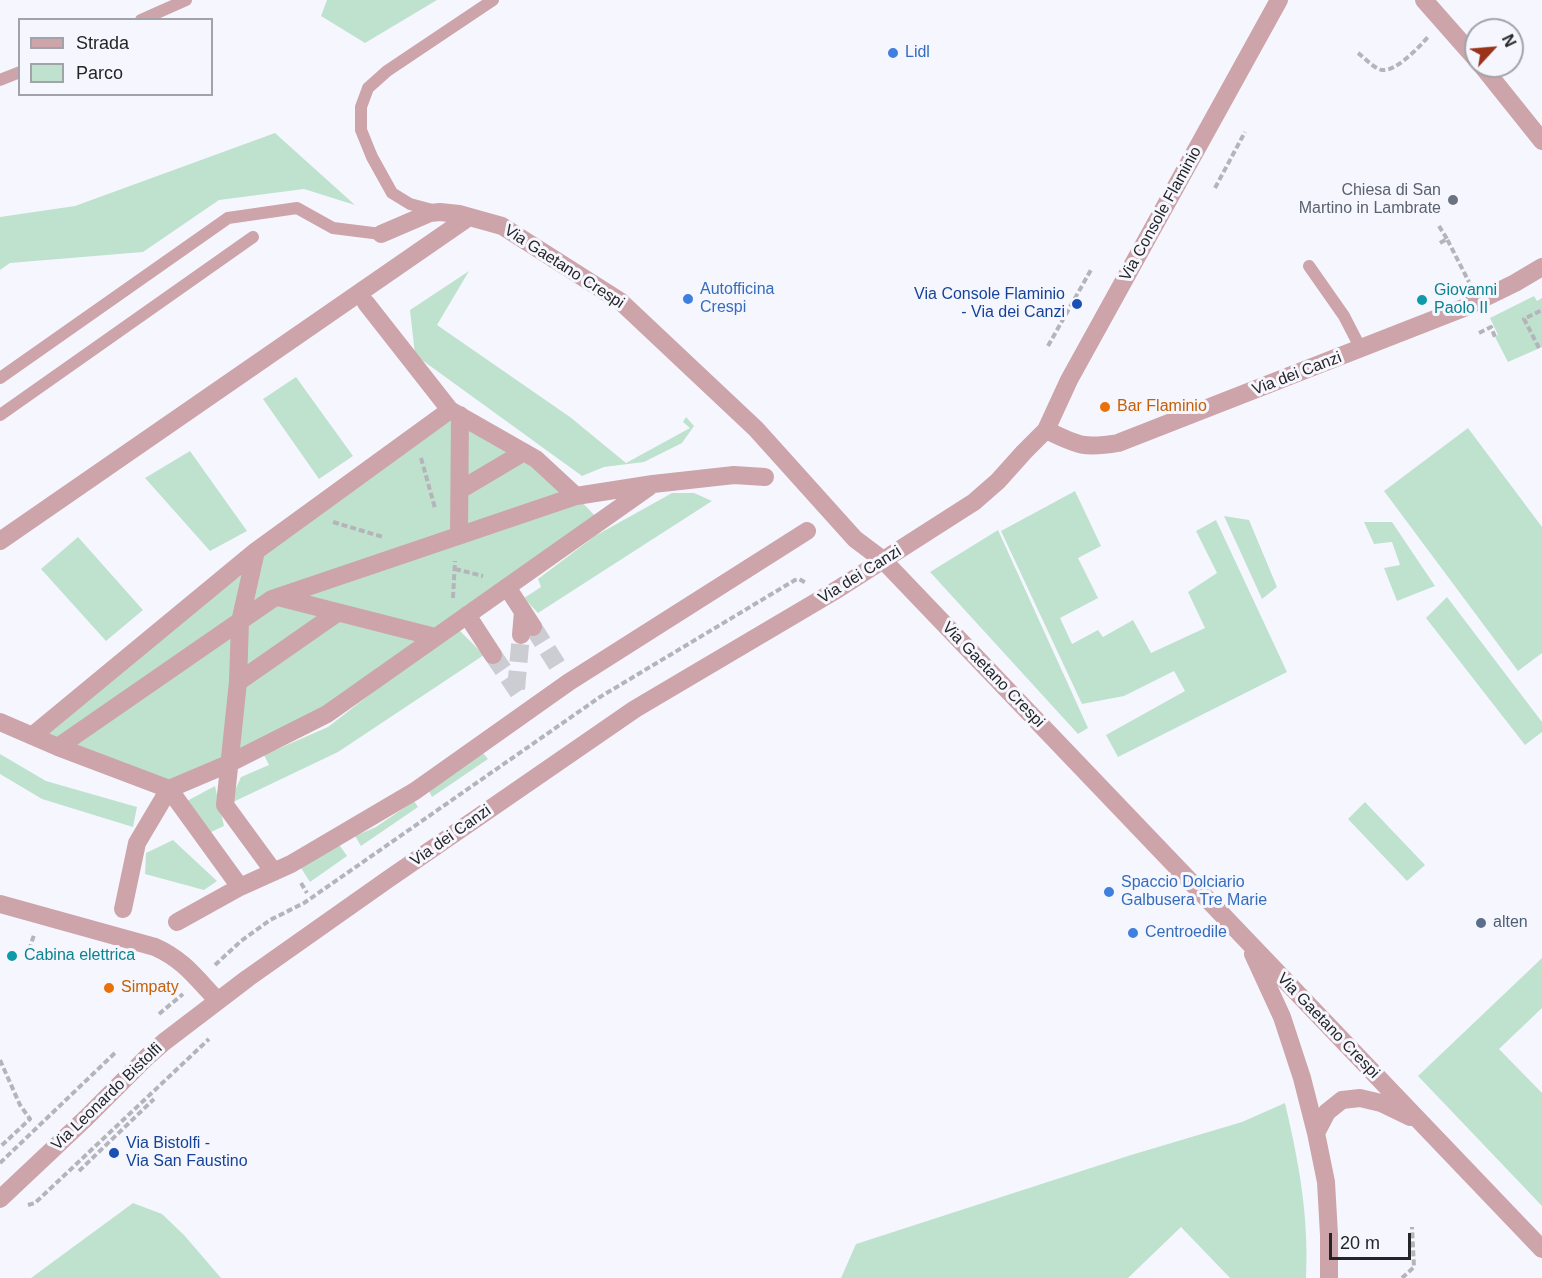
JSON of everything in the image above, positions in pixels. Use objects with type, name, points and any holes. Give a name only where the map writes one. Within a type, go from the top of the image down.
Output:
[{"type":"street","name":"Via Console Flaminio","points":[[1046,430],[1069,380],[1279,0]]},
{"type":"street","points":[[1424,0],[1464,45]]},
{"type":"street","points":[[1492,78],[1542,141]]},
{"type":"street","name":"Via Gaetano Crespi","points":[[381,234],[430,213],[440,212],[459,214],[502,226],[620,301],[756,429],[855,539],[883,560],[1542,1249]]},
{"type":"street","points":[[0,541],[469,217]]},
{"type":"street","name":"Via dei Canzi","points":[[217,1000],[635,710],[818,601],[974,502],[998,481],[1046,430],[1086,447],[1118,443],[1466,307],[1542,267]]},
{"type":"street","points":[[366,303],[455,413],[536,459],[576,496]]},
{"type":"street","points":[[32,736],[256,551],[415,436],[455,413]]},
{"type":"street","points":[[453,537],[460,490],[455,413]]},
{"type":"street","points":[[460,490],[524,452]]},
{"type":"street","points":[[58,747],[272,599],[576,496],[734,475],[765,477]]},
{"type":"street","points":[[123,909],[137,843],[169,789],[228,764],[327,714],[653,484]]},
{"type":"street","points":[[177,922],[240,887],[291,864],[415,791],[525,702],[564,675],[807,531]]},
{"type":"street","points":[[256,551],[240,622],[238,682],[225,805],[274,872]]},
{"type":"street","points":[[507,587],[523,611],[527,631]]},
{"type":"street","points":[[278,597],[435,637]]},
{"type":"street","points":[[238,682],[337,613]]},
{"type":"street","points":[[459,621],[492,655]]},
{"type":"street","points":[[0,722],[58,747],[169,789],[240,887]]},
{"type":"street","points":[[0,904],[155,947],[182,962],[217,1000]]},
{"type":"street","points":[[1248,941],[1282,1017],[1302,1078],[1316,1133],[1326,1182],[1329,1278]]},
{"type":"street","name":"Via Leonardo Bistolfi","points":[[0,1199],[147,1057],[217,1000]]},
{"type":"street","points":[[1316,1133],[1327,1112],[1342,1100],[1360,1098],[1381,1103],[1420,1122]]},
{"type":"lane","points":[[146,18],[186,0]]},
{"type":"lane","points":[[440,212],[410,204],[392,193],[372,157],[361,130],[361,107],[368,88],[387,70],[493,0]]},
{"type":"lane","points":[[0,80],[18,73]]},
{"type":"lane","points":[[0,378],[228,218],[297,208],[333,228],[381,234]]},
{"type":"lane","points":[[0,415],[253,237]]},
{"type":"lane","points":[[1309,266],[1344,316],[1361,349]]},
{"type":"path","points":[[1358,53],[1377,68],[1390,69],[1397,66],[1430,34]]},
{"type":"path","points":[[1215,188],[1245,132]]},
{"type":"path","points":[[1439,226],[1471,285]]},
{"type":"path","points":[[1440,243],[1447,239]]},
{"type":"path","points":[[1048,346],[1092,268]]},
{"type":"path","points":[[1539,348],[1524,320],[1542,310]]},
{"type":"path","points":[[1479,333],[1491,327],[1495,337]]},
{"type":"path","points":[[415,436],[453,537],[459,621]]},
{"type":"path","points":[[306,514],[421,549]]},
{"type":"path","points":[[153,1019],[241,941],[270,920],[304,903],[600,697],[795,580],[802,580],[818,601]]},
{"type":"path","points":[[29,950],[34,934]]},
{"type":"path","points":[[25,1206],[35,1203],[210,1039]]},
{"type":"path","points":[[0,1163],[122,1046]]},
{"type":"path","points":[[0,1060],[20,1105],[30,1119],[0,1147]]},
{"type":"path","points":[[79,1171],[154,1099]]},
{"type":"path","points":[[1402,1278],[1414,1267],[1413,1227]]},
{"type":"green space","points":[[327,0],[437,0],[365,43],[321,16]]},
{"type":"green space","points":[[275,133],[355,205],[304,189],[219,200],[143,252],[10,263],[0,270],[0,217],[75,206]]},
{"type":"green space","points":[[469,271],[437,325],[570,417],[626,463],[690,428],[683,422],[686,417],[694,426],[682,443],[644,462],[604,467],[582,476],[415,355],[410,310]]},
{"type":"green space","points":[[1534,296],[1537,301],[1542,298],[1542,347],[1508,362],[1495,337],[1498,335],[1490,318]]},
{"type":"green space","points":[[296,377],[353,456],[319,479],[263,399]]},
{"type":"green space","points":[[450,410],[576,496],[601,522],[327,714],[169,789],[32,736]]},
{"type":"green space","points":[[1468,428],[1542,527],[1542,653],[1518,671],[1384,491]]},
{"type":"green space","points":[[190,451],[247,531],[210,551],[145,478]]},
{"type":"green space","points":[[1075,491],[1101,546],[1078,558],[1098,598],[1060,618],[1072,644],[1098,630],[1103,637],[1133,620],[1151,653],[1205,628],[1188,592],[1217,573],[1196,531],[1216,520],[1287,672],[1118,757],[1106,735],[1185,691],[1174,671],[1124,696],[1082,704],[1001,531]]},
{"type":"green space","points":[[672,493],[694,493],[712,501],[538,613],[524,598],[541,587],[538,579],[595,536]]},
{"type":"green space","points":[[1224,516],[1249,520],[1277,587],[1262,599]]},
{"type":"green space","points":[[1364,522],[1392,522],[1435,586],[1397,601],[1384,568],[1400,565],[1392,542],[1374,544]]},
{"type":"green space","points":[[998,530],[1088,728],[1078,734],[930,572]]},
{"type":"green space","points":[[78,537],[143,610],[106,641],[41,569]]},
{"type":"green space","points":[[1447,597],[1542,722],[1542,732],[1525,745],[1426,618]]},
{"type":"green space","points":[[459,630],[484,655],[338,752],[229,804],[241,777],[269,765],[264,755],[328,727],[427,650]]},
{"type":"green space","points":[[483,753],[488,759],[432,797],[428,789]]},
{"type":"green space","points":[[0,754],[46,781],[137,807],[133,827],[42,799],[0,774]]},
{"type":"green space","points":[[215,786],[224,826],[209,833],[187,801]]},
{"type":"green space","points":[[414,801],[418,807],[361,846],[355,836],[376,827]]},
{"type":"green space","points":[[1365,802],[1425,865],[1407,881],[1348,819]]},
{"type":"green space","points":[[173,840],[217,881],[204,890],[145,874],[146,853]]},
{"type":"green space","points":[[338,843],[347,856],[310,882],[299,865]]},
{"type":"green space","points":[[1542,958],[1542,1008],[1499,1049],[1542,1093],[1542,1206],[1418,1076]]},
{"type":"green space","points":[[1285,1103],[1302,1190],[1307,1255],[1306,1278],[1230,1278],[1181,1227],[1128,1278],[841,1278],[856,1244],[1131,1155],[1242,1122]]},
{"type":"green space","points":[[133,1203],[162,1214],[184,1235],[221,1278],[31,1278]]},
{"type":"tunnel","points":[[533,627],[559,668]]},
{"type":"tunnel","points":[[516,689],[521,635]]},
{"type":"tunnel","points":[[493,655],[519,693]]},
{"type":"place","name":"Lidl","points":[[893,53]]},
{"type":"place","name":"Chiesa di San Martino in Lambrate","points":[[1453,200]]},
{"type":"place","name":"Autofficina Crespi","points":[[688,299]]},
{"type":"place","name":"Giovanni Paolo II","points":[[1422,300]]},
{"type":"place","name":"Via Console Flaminio - Via dei Canzi","points":[[1077,304]]},
{"type":"place","name":"Bar Flaminio","points":[[1105,407]]},
{"type":"place","name":"Spaccio Dolciario Galbusera Tre Marie","points":[[1109,892]]},
{"type":"place","name":"alten","points":[[1481,923]]},
{"type":"place","name":"Centroedile","points":[[1133,933]]},
{"type":"place","name":"Cabina elettrica","points":[[12,956]]},
{"type":"place","name":"Simpaty","points":[[109,988]]},
{"type":"place","name":"Via Bistolfi - Via San Faustino","points":[[114,1153]]}]
